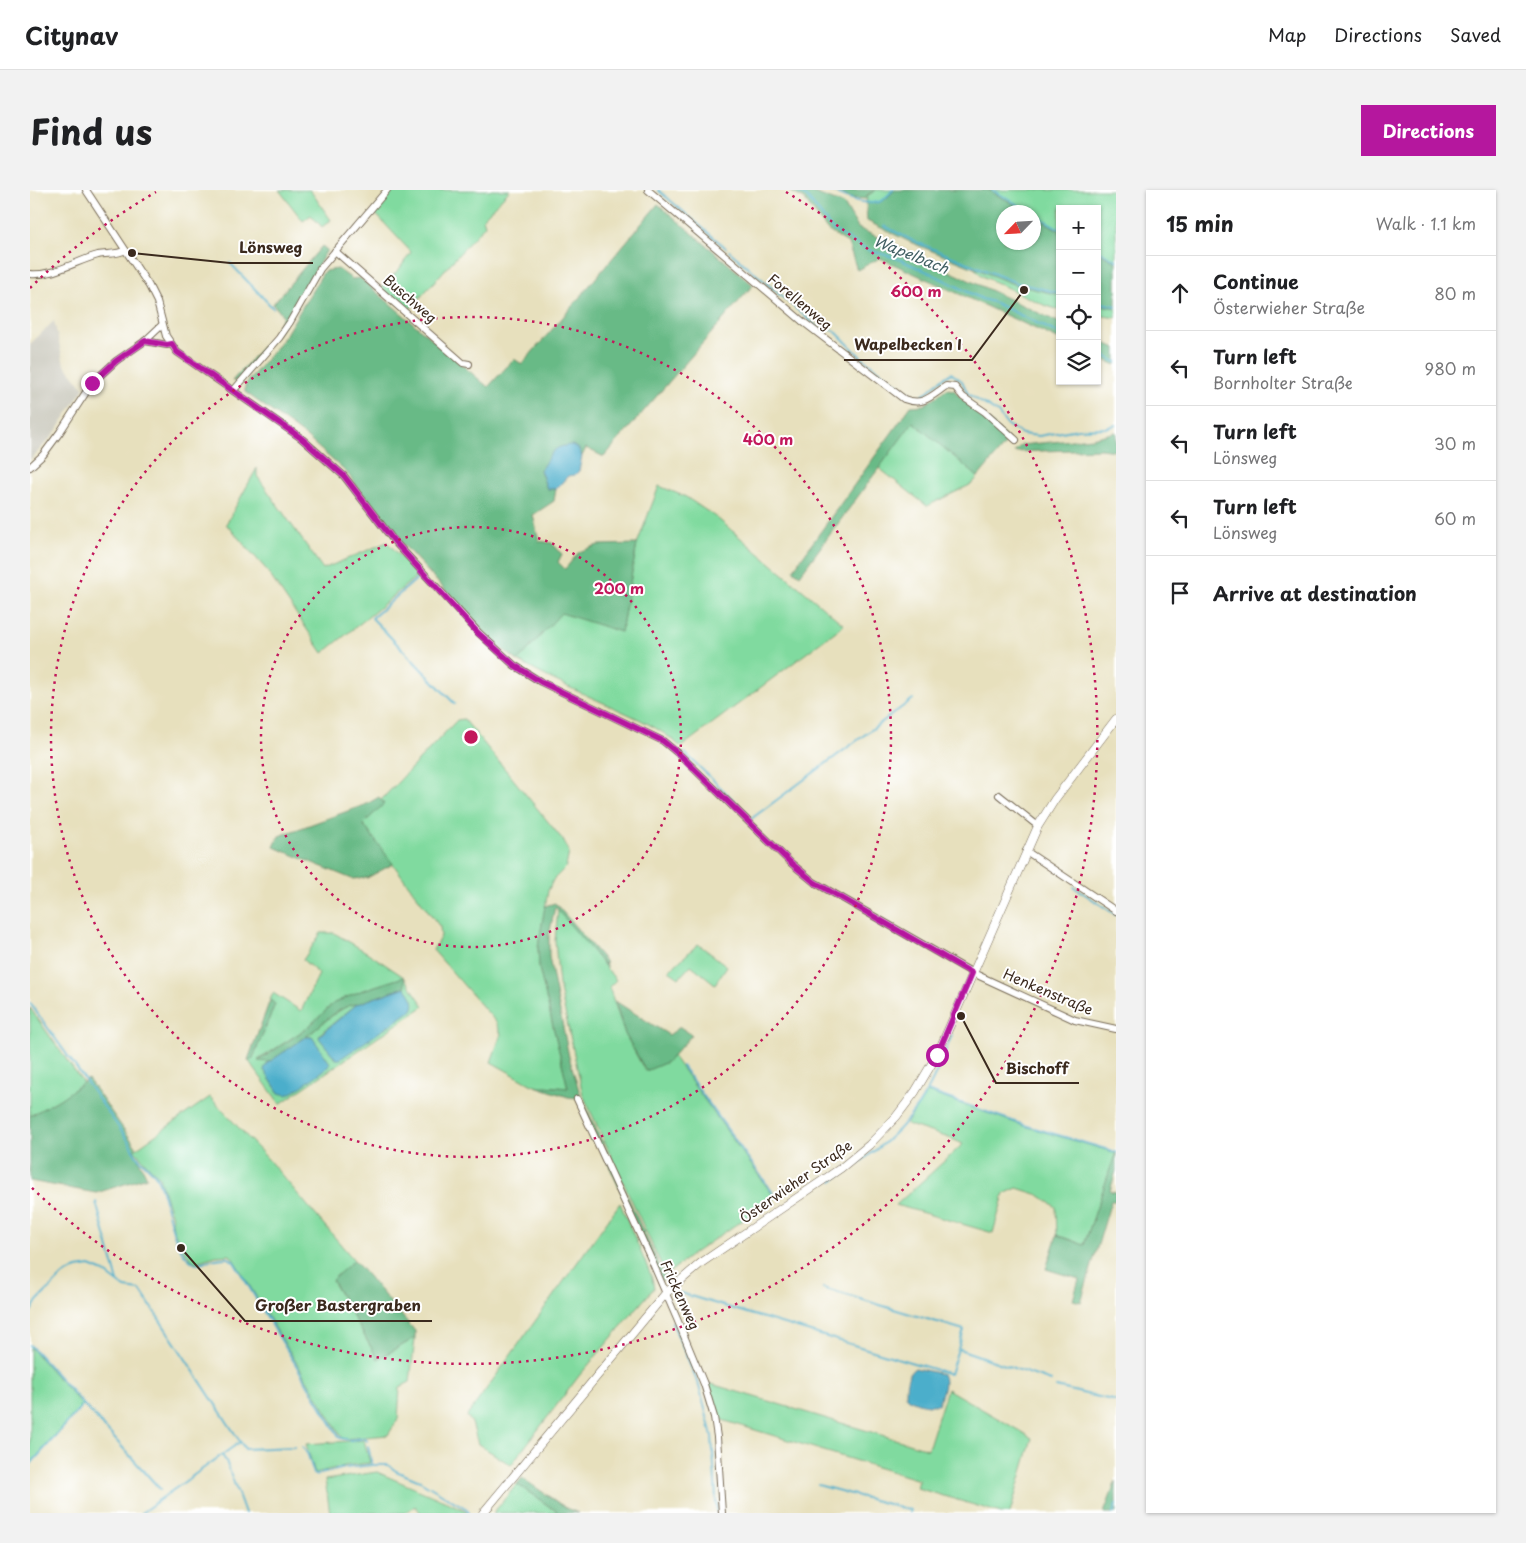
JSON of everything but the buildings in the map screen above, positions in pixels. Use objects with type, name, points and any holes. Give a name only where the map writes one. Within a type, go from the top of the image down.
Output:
[{"type":"street","name":"Henkenstraße","points":[[86,190],[150,286],[157,302],[166,336],[177,352],[301,438],[344,476],[394,541],[478,633],[514,665],[541,682],[663,741],[681,756],[791,863],[814,882],[972,973],[1075,1020],[1116,1029]]},
{"type":"street","points":[[234,390],[279,338],[320,269],[387,190]]},
{"type":"street","name":"Forellenweg","points":[[648,190],[802,321],[904,399],[923,402],[946,386],[955,387],[963,397],[985,412],[1016,440]]},
{"type":"street","points":[[30,274],[59,270],[99,255],[126,250]]},
{"type":"street","name":"Buschweg","points":[[335,251],[463,362],[469,364]]},
{"type":"street","points":[[30,467],[56,437],[92,383],[116,361],[145,341],[162,325]]},
{"type":"street","points":[[145,341],[167,345],[172,344]]},
{"type":"street","name":"Österwieher Straße","points":[[483,1513],[666,1293],[701,1263],[841,1168],[870,1146],[901,1111],[924,1078],[937,1055],[1038,826],[1055,799],[1116,719]]},
{"type":"street","points":[[999,794],[1038,826]]},
{"type":"street","points":[[1026,851],[1116,910]]},
{"type":"street","name":"Frickenweg","points":[[576,1099],[666,1293],[704,1384],[714,1418],[717,1437],[722,1513]]},
{"type":"shaded area","points":[[54,321],[64,364],[84,388],[54,434],[30,460],[30,344]]},
{"type":"green space","points":[[279,190],[310,190],[331,220],[322,227],[311,215],[303,221]]},
{"type":"green space","points":[[393,190],[510,190],[483,218],[485,225],[408,311],[381,288],[400,268],[411,252],[373,211]]},
{"type":"green space","points":[[788,190],[809,190],[844,204],[858,228],[1056,321],[1056,338],[880,258],[857,270],[848,243],[828,231],[804,199]]},
{"type":"green space","points":[[836,190],[876,190],[867,195],[867,199],[850,198]]},
{"type":"green space","points":[[876,190],[895,190],[882,201],[866,203],[867,196]]},
{"type":"green space","points":[[895,190],[988,190],[1015,205],[996,205],[996,250],[1041,250],[1041,220],[1056,229],[1056,294],[1016,285],[910,242],[867,221],[866,203],[875,203],[888,197]]},
{"type":"green space","points":[[988,190],[1116,190],[1116,262],[1101,254],[1101,205],[1056,205],[1056,229],[1041,220],[1041,205],[1015,205]]},
{"type":"green space","points":[[658,204],[753,285],[604,457],[586,448],[582,456],[577,448],[572,445],[546,462],[540,470],[547,489],[556,489],[554,501],[533,515],[539,541],[552,543],[562,554],[558,562],[565,569],[579,552],[598,545],[637,544],[621,632],[561,613],[518,661],[493,642],[398,539],[347,473],[303,434],[245,392],[245,385],[283,339],[324,271],[338,269],[352,279],[360,278],[488,387],[514,359],[522,364]]},
{"type":"green space","points":[[322,246],[327,250],[281,329],[236,381],[232,381],[272,336],[283,316],[273,304]]},
{"type":"green space","points":[[1101,254],[1116,262],[1116,308],[1101,305]]},
{"type":"green space","points":[[973,267],[1016,285],[1056,294],[1056,309],[1046,306],[982,276]]},
{"type":"green space","points":[[1101,305],[1116,308],[1116,318],[1101,316]]},
{"type":"green space","points":[[1101,342],[1116,348],[1116,365],[1101,359]]},
{"type":"green space","points":[[947,389],[954,390],[1009,440],[978,477],[913,422],[800,575],[793,570],[911,406],[924,405]]},
{"type":"green space","points":[[913,421],[978,477],[972,484],[927,506],[879,468]]},
{"type":"green space","points":[[1116,432],[1116,451],[1100,449],[1014,452],[1021,445],[1092,438]]},
{"type":"green space","points":[[257,468],[257,476],[323,569],[387,542],[418,575],[323,653],[265,568],[226,524]]},
{"type":"green space","points":[[659,486],[686,497],[717,518],[844,625],[681,747],[646,723],[562,684],[518,661],[561,612],[621,632],[637,544]]},
{"type":"green space","points":[[464,719],[563,840],[569,852],[566,867],[553,880],[548,891],[538,947],[539,968],[568,1088],[532,1085],[491,1062],[501,1034],[496,1022],[433,950],[441,936],[440,927],[363,824],[383,804],[381,800],[457,720]]},
{"type":"green space","points":[[379,797],[384,804],[363,824],[393,864],[367,878],[352,879],[274,847],[279,836],[367,804]]},
{"type":"green space","points":[[555,903],[605,961],[606,967],[555,907],[549,936],[549,957],[569,1057],[581,1097],[665,1278],[662,1281],[578,1098],[568,1097],[532,1085],[568,1088],[539,968],[538,947],[545,906]]},
{"type":"green space","points":[[558,909],[616,980],[609,987],[625,1034],[645,1071],[667,1062],[673,1056],[775,1198],[694,1253],[666,1275],[583,1095],[559,985],[555,941]]},
{"type":"green space","points":[[321,933],[334,933],[404,977],[424,1006],[280,1104],[248,1060],[252,1060],[275,1004],[270,1000],[273,993],[301,1011],[319,974],[303,960]],"holes":[[[404,977],[405,987],[413,1000],[336,1059],[319,1037],[321,1033],[357,1004],[337,1012],[306,1037],[312,1037],[279,1093],[264,1070],[269,1062],[258,1060],[307,1028],[334,1003],[363,990]]]},
{"type":"green space","points":[[698,944],[727,966],[715,984],[691,965],[679,978],[669,971]]},
{"type":"green space","points":[[404,977],[405,987],[344,1008],[274,1059],[269,1062],[258,1061],[307,1028],[334,1003],[363,990]]},
{"type":"green space","points":[[270,1000],[275,1004],[252,1060],[248,1060]]},
{"type":"green space","points":[[615,1001],[669,1035],[680,1027],[692,1035],[667,1062],[646,1071],[625,1034]]},
{"type":"green space","points":[[30,1008],[83,1083],[30,1116]]},
{"type":"green space","points":[[88,1079],[137,1148],[134,1150],[147,1177],[96,1193],[30,1181],[30,1116],[60,1099]]},
{"type":"green space","points":[[927,1092],[1024,1126],[1116,1153],[1084,1245],[1057,1235],[1056,1207],[1039,1195],[1017,1188],[1004,1194],[993,1233],[896,1205],[963,1144],[906,1124]]},
{"type":"green space","points":[[210,1097],[267,1158],[354,1260],[332,1281],[378,1359],[415,1338],[410,1382],[400,1387],[398,1419],[388,1435],[343,1439],[230,1255],[216,1256],[196,1262],[191,1259],[181,1246],[173,1229],[171,1214],[159,1177],[134,1150]]},
{"type":"green space","points":[[1116,1152],[1116,1171],[1110,1191],[1116,1192],[1116,1201],[1111,1201],[1081,1302],[1073,1300],[1079,1279],[1046,1269],[1057,1235],[1084,1245]]},
{"type":"green space","points":[[620,1203],[652,1278],[654,1288],[579,1376],[511,1465],[478,1444],[472,1423],[467,1416]]},
{"type":"green space","points":[[354,1260],[415,1331],[415,1338],[378,1359],[332,1280]]},
{"type":"green space","points":[[30,1347],[82,1405],[30,1464]]},
{"type":"green space","points":[[708,1383],[928,1449],[947,1389],[1032,1438],[1010,1513],[1001,1513],[917,1488],[919,1480],[719,1419]]},
{"type":"green space","points":[[364,1440],[370,1463],[345,1466],[315,1473],[306,1444]]},
{"type":"green space","points":[[377,1472],[465,1510],[467,1513],[421,1513],[415,1506],[405,1513],[330,1513],[325,1480]]},
{"type":"green space","points":[[522,1478],[566,1508],[578,1513],[559,1513],[517,1484]]},
{"type":"green space","points":[[1116,1481],[1116,1513],[1104,1513]]},
{"type":"green space","points":[[517,1484],[559,1513],[493,1513]]},
{"type":"water","points":[[572,445],[578,448],[582,456],[579,471],[575,475],[568,476],[556,489],[547,489],[540,470],[552,452],[560,447]]},
{"type":"water","points":[[405,987],[411,995],[414,1004],[412,1010],[340,1059],[336,1059],[319,1038],[321,1034],[357,1004]]},
{"type":"water","points":[[306,1037],[312,1037],[330,1063],[327,1068],[295,1091],[287,1095],[279,1093],[264,1070],[265,1067],[269,1062]]},
{"type":"water","points":[[915,1368],[942,1374],[944,1385],[938,1404],[921,1404],[912,1401],[906,1396],[908,1377]]},
{"type":"waterway","points":[[658,190],[726,248]]},
{"type":"waterway","name":"Wapelbach","points":[[795,190],[807,197],[833,230],[868,250],[896,258],[1056,332]]},
{"type":"waterway","points":[[829,190],[854,200],[869,203],[881,201],[893,190]]},
{"type":"waterway","points":[[992,190],[1019,205]]},
{"type":"waterway","points":[[1041,218],[1056,227]]},
{"type":"waterway","points":[[884,226],[911,240],[1017,283],[1056,292]]},
{"type":"waterway","points":[[729,251],[815,325],[821,329],[835,331],[861,357],[917,399],[951,373],[962,381],[968,394],[998,413],[1007,425],[1022,434],[1039,436],[1116,425]]},
{"type":"waterway","points":[[1101,252],[1116,260]]},
{"type":"waterway","points":[[230,263],[273,308]]},
{"type":"waterway","points":[[1101,303],[1116,306]]},
{"type":"waterway","name":"Wapelbach","points":[[1101,354],[1116,362]]},
{"type":"waterway","points":[[420,576],[372,618],[455,704]]},
{"type":"waterway","points":[[751,819],[913,699]]},
{"type":"waterway","points":[[685,753],[748,814]]},
{"type":"waterway","points":[[1074,887],[1116,915]]},
{"type":"waterway","points":[[30,1003],[130,1143],[135,1154],[155,1175],[162,1190],[171,1226],[180,1248],[196,1264],[225,1258],[229,1258],[234,1262],[340,1438],[350,1440],[365,1438],[367,1441]]},
{"type":"waterway","points":[[832,1181],[873,1153],[908,1119],[931,1084],[952,1035]]},
{"type":"waterway","points":[[682,1066],[776,1197]]},
{"type":"waterway","points":[[927,1091],[1024,1125],[1116,1152]]},
{"type":"waterway","points":[[96,1202],[118,1282]]},
{"type":"waterway","points":[[30,1313],[37,1301],[63,1275],[77,1268],[90,1266],[104,1272],[125,1288],[140,1290],[245,1449],[295,1447]]},
{"type":"waterway","points":[[677,1292],[950,1374],[964,1330],[823,1288]]},
{"type":"waterway","points":[[672,1322],[699,1386],[712,1436],[717,1513]]},
{"type":"waterway","points":[[30,1345],[160,1489]]},
{"type":"waterway","points":[[959,1349],[1051,1381]]},
{"type":"waterway","points":[[1056,1387],[1116,1401]]},
{"type":"waterway","points":[[30,1465],[83,1405]]},
{"type":"waterway","points":[[141,1513],[240,1442]]},
{"type":"waterway","points":[[368,1446],[372,1465],[388,1465],[396,1471],[420,1481],[467,1509],[469,1513]]},
{"type":"waterway","points":[[303,1447],[316,1475],[345,1468],[372,1465]]},
{"type":"waterway","points":[[222,1455],[226,1461],[245,1513]]},
{"type":"waterway","points":[[818,1485],[910,1510],[909,1513]]},
{"type":"waterway","points":[[1113,1513],[1116,1504]]},
{"type":"place","name":"Lönsweg","points":[[132,253]]},
{"type":"place","name":"Wapelbecken I","points":[[1024,290]]},
{"type":"place","name":"Bischoff","points":[[961,1016]]},
{"type":"place","name":"Großer Bastergraben","points":[[181,1248]]},
{"type":"route","points":[[92,383],[116,361],[145,341],[167,345],[172,344],[177,352],[301,438],[344,476],[394,541],[478,633],[514,665],[541,682],[663,741],[681,756],[791,863],[814,882],[972,973],[937,1055]]}]
